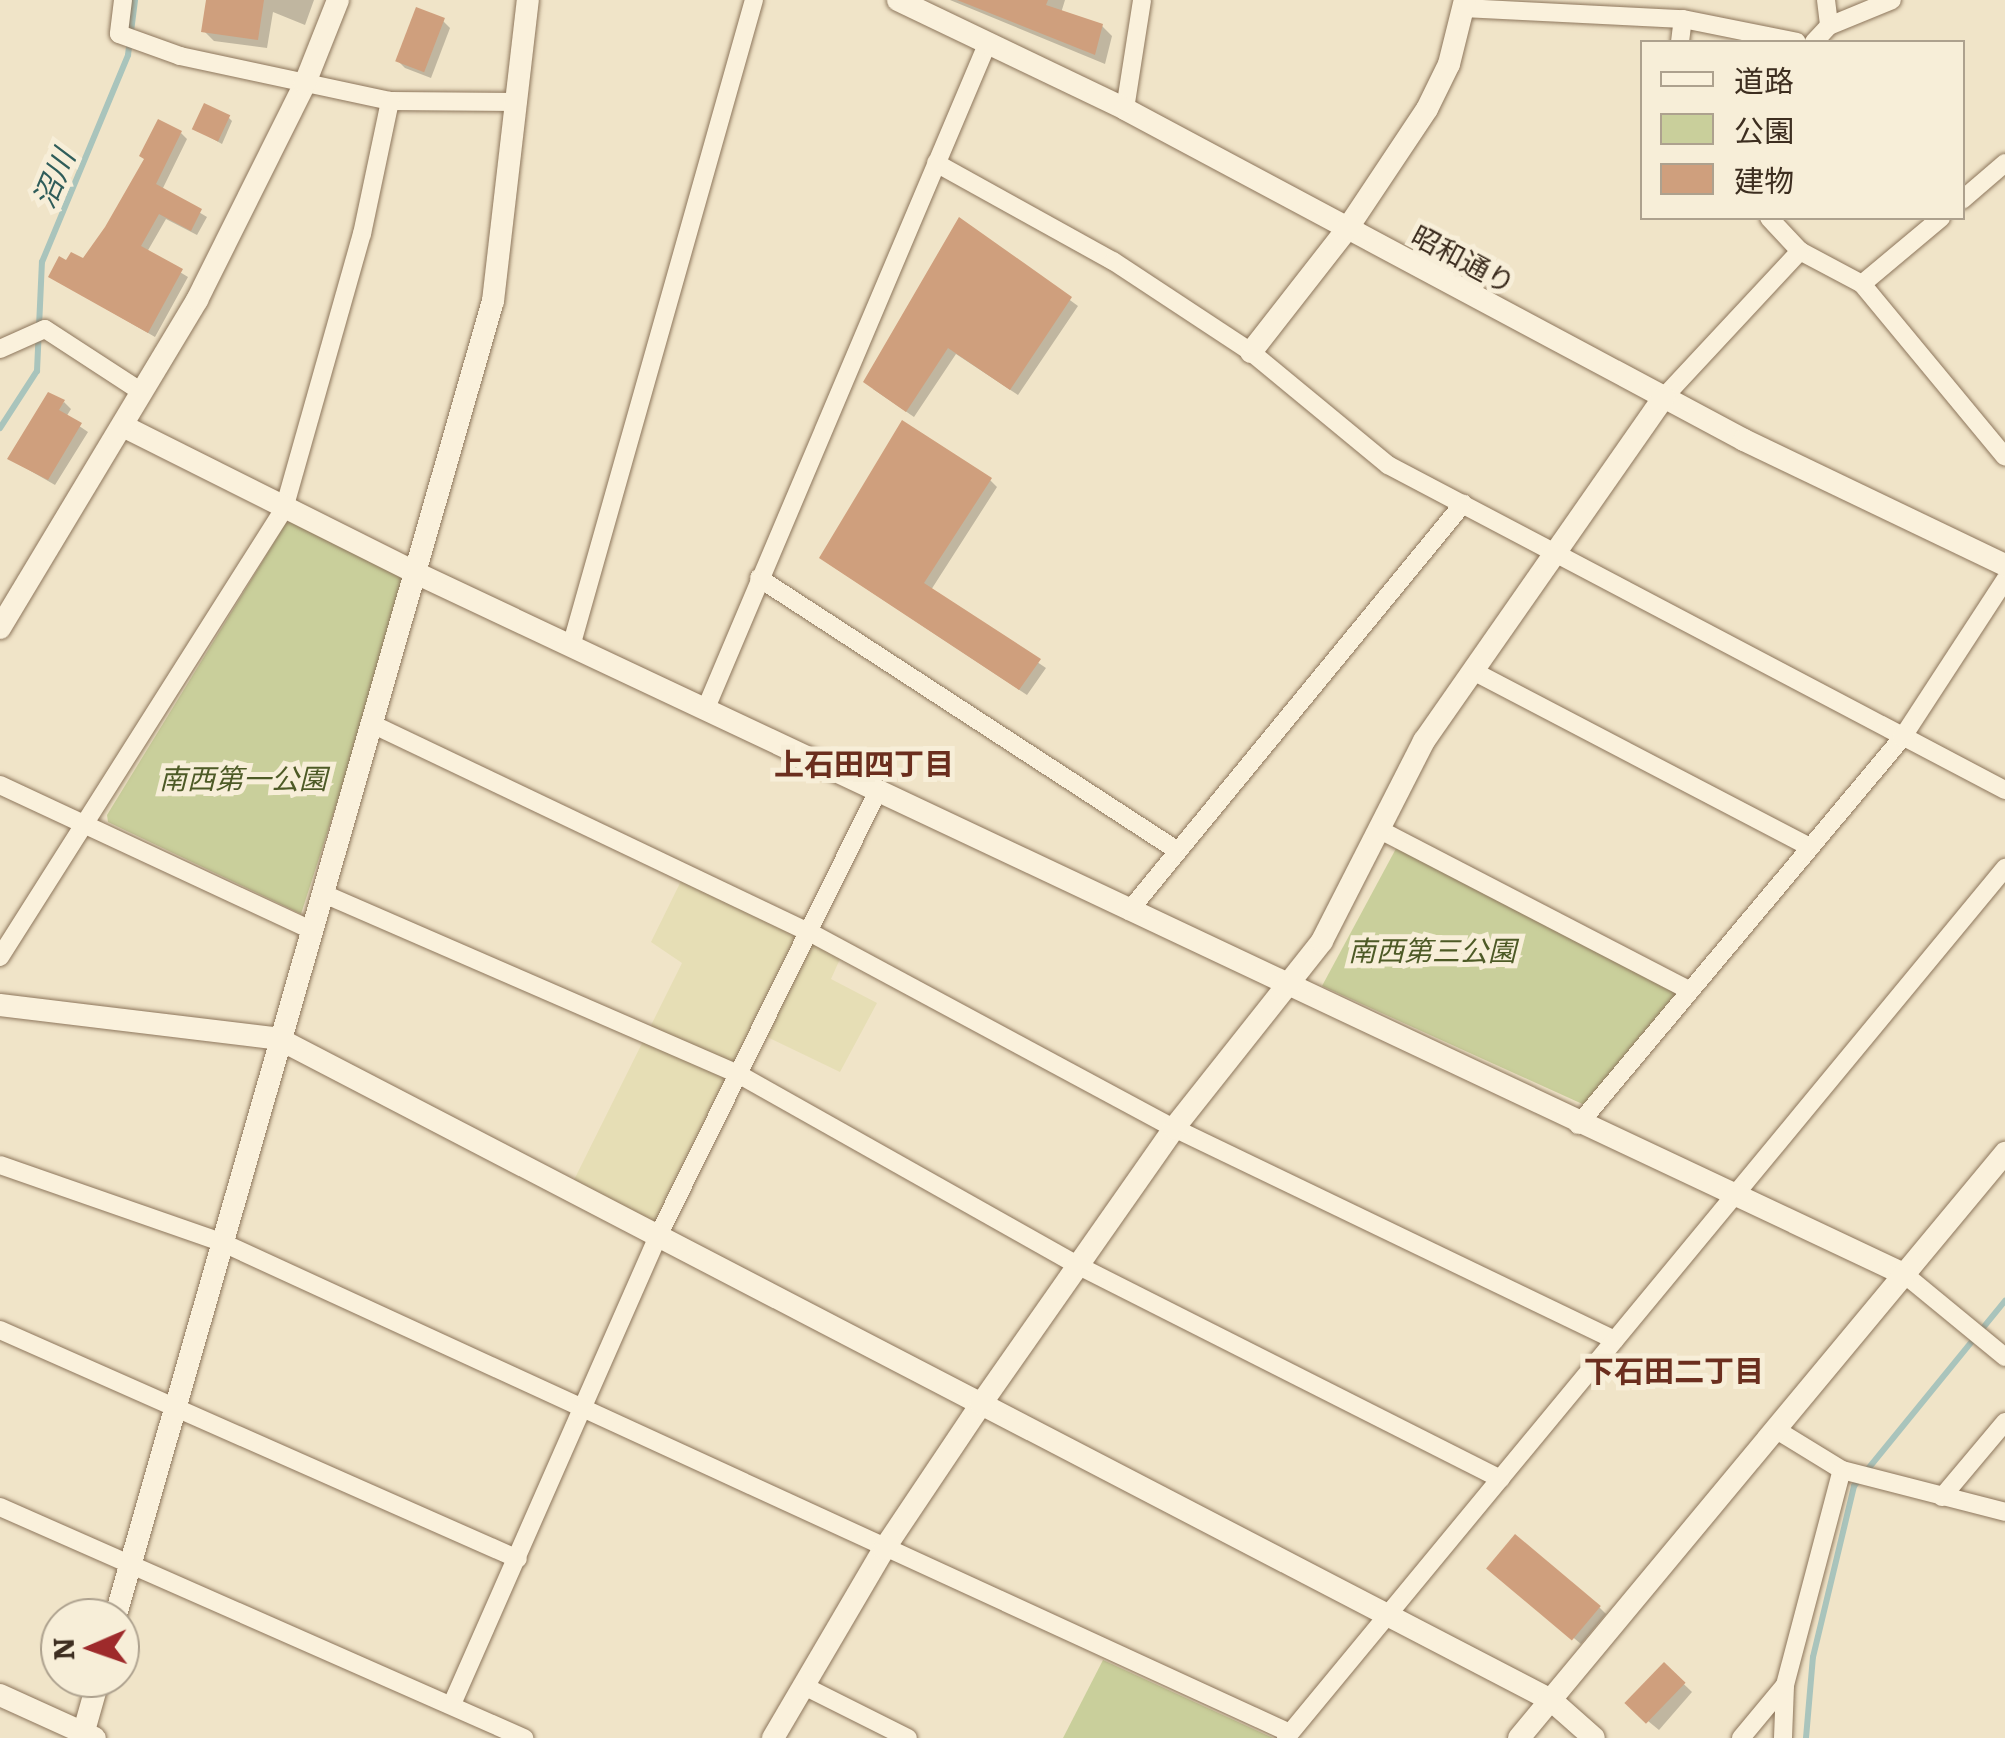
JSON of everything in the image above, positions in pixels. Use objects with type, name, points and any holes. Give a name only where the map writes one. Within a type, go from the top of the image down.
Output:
[{"type":"street","points":[[122,0],[119,34],[180,56],[390,101],[518,102]]},
{"type":"street","points":[[0,628],[197,300],[305,83],[338,0]]},
{"type":"street","points":[[121,1598],[220,1242],[494,301],[528,0]]},
{"type":"street","points":[[572,642],[754,0]]},
{"type":"street","name":"昭和通り","points":[[898,0],[1126,109],[1664,397],[2005,564]]},
{"type":"street","points":[[1126,109],[1142,0]]},
{"type":"street","points":[[1826,0],[1829,26]]},
{"type":"street","points":[[1816,40],[1829,26],[1892,0]]},
{"type":"street","points":[[1251,352],[1347,229],[1426,109],[1449,64],[1464,4],[1590,5],[1786,40]]},
{"type":"street","points":[[1680,40],[1682,19]]},
{"type":"street","points":[[706,708],[988,42]]},
{"type":"street","points":[[0,957],[284,509],[362,234],[390,101]]},
{"type":"street","points":[[936,163],[1113,260],[1251,352],[1388,465],[2005,790]]},
{"type":"street","points":[[1965,197],[2005,163]]},
{"type":"street","points":[[1771,220],[1800,251],[1862,284],[2005,457]]},
{"type":"street","points":[[1862,284],[1939,220]]},
{"type":"street","points":[[774,1738],[884,1549],[981,1404],[1174,1128],[1322,942],[1424,741],[1472,670],[1664,397],[1800,251]]},
{"type":"street","points":[[0,349],[45,329],[143,393]]},
{"type":"street","points":[[124,426],[416,573],[572,642],[1287,988],[1732,1198],[1904,1274],[2005,1357]]},
{"type":"street","points":[[1129,911],[1463,504]]},
{"type":"street","points":[[759,578],[1178,851]]},
{"type":"street","points":[[1578,1125],[1902,738],[2005,580]]},
{"type":"street","points":[[1472,670],[1810,848]]},
{"type":"street","points":[[372,724],[813,934],[1174,1128],[1615,1340]]},
{"type":"street","points":[[0,785],[80,827],[311,930]]},
{"type":"street","points":[[452,1704],[588,1407],[658,1236],[813,934],[878,791]]},
{"type":"street","points":[[1380,830],[1690,991]]},
{"type":"street","points":[[0,1165],[220,1242],[588,1407],[1288,1735],[2005,868]]},
{"type":"street","points":[[322,893],[740,1075],[1081,1266],[1269,1356],[1500,1480]]},
{"type":"street","points":[[0,1005],[279,1039],[1551,1700],[1594,1738]]},
{"type":"street","points":[[1519,1738],[2005,1153]]},
{"type":"street","points":[[0,1330],[518,1558]]},
{"type":"street","points":[[1942,1497],[2005,1422]]},
{"type":"street","points":[[1776,1429],[1844,1471],[2005,1512]]},
{"type":"street","points":[[1783,1738],[1785,1685],[1844,1471]]},
{"type":"street","points":[[0,1506],[524,1738]]},
{"type":"street","points":[[1741,1738],[1785,1685]]},
{"type":"street","points":[[804,1686],[908,1738]]},
{"type":"street","points":[[0,1696],[87,1736],[94,1698]]},
{"type":"shaded area","points":[[685,873],[844,950],[831,979],[877,1003],[840,1072],[761,1034],[658,1236],[569,1190],[682,963],[651,942]]},
{"type":"green space","name":"南西第一公園","points":[[295,521],[400,570],[408,583],[301,914],[108,822],[107,815],[286,523]]},
{"type":"green space","name":"南西第三公園","points":[[1399,843],[1682,993],[1589,1107],[1322,986]]},
{"type":"green space","points":[[1103,1660],[1273,1738],[1063,1738]]},
{"type":"building","points":[[206,0],[264,0],[258,40],[201,32]]},
{"type":"building","points":[[957,0],[1048,0],[1046,5],[1103,24],[1095,55]]},
{"type":"building","points":[[416,7],[445,18],[424,72],[395,61]]},
{"type":"building","points":[[204,103],[230,115],[218,142],[192,129]]},
{"type":"building","points":[[158,119],[182,131],[156,184],[202,209],[191,231],[159,214],[141,246],[183,269],[148,333],[48,277],[59,256],[66,260],[71,252],[83,258],[105,227],[144,159],[139,156]]},
{"type":"building","points":[[959,217],[1072,297],[1010,390],[948,348],[906,412],[863,382]]},
{"type":"building","points":[[48,392],[65,400],[59,410],[82,423],[48,480],[7,459]]},
{"type":"building","points":[[902,420],[992,478],[924,583],[1041,659],[1019,690],[819,558]]},
{"type":"building","points":[[1515,1534],[1601,1606],[1572,1640],[1486,1568]]},
{"type":"building","points":[[1664,1662],[1686,1683],[1646,1724],[1624,1703]]},
{"type":"waterway","name":"沼川","points":[[0,428],[37,371],[42,262],[128,55],[135,0]]},
{"type":"waterway","points":[[1806,1738],[1813,1657],[1854,1486],[2005,1301]]},
{"type":"district","name":"上石田四丁目","points":[[864,762]]},
{"type":"district","name":"下石田二丁目","points":[[1674,1369]]}]
